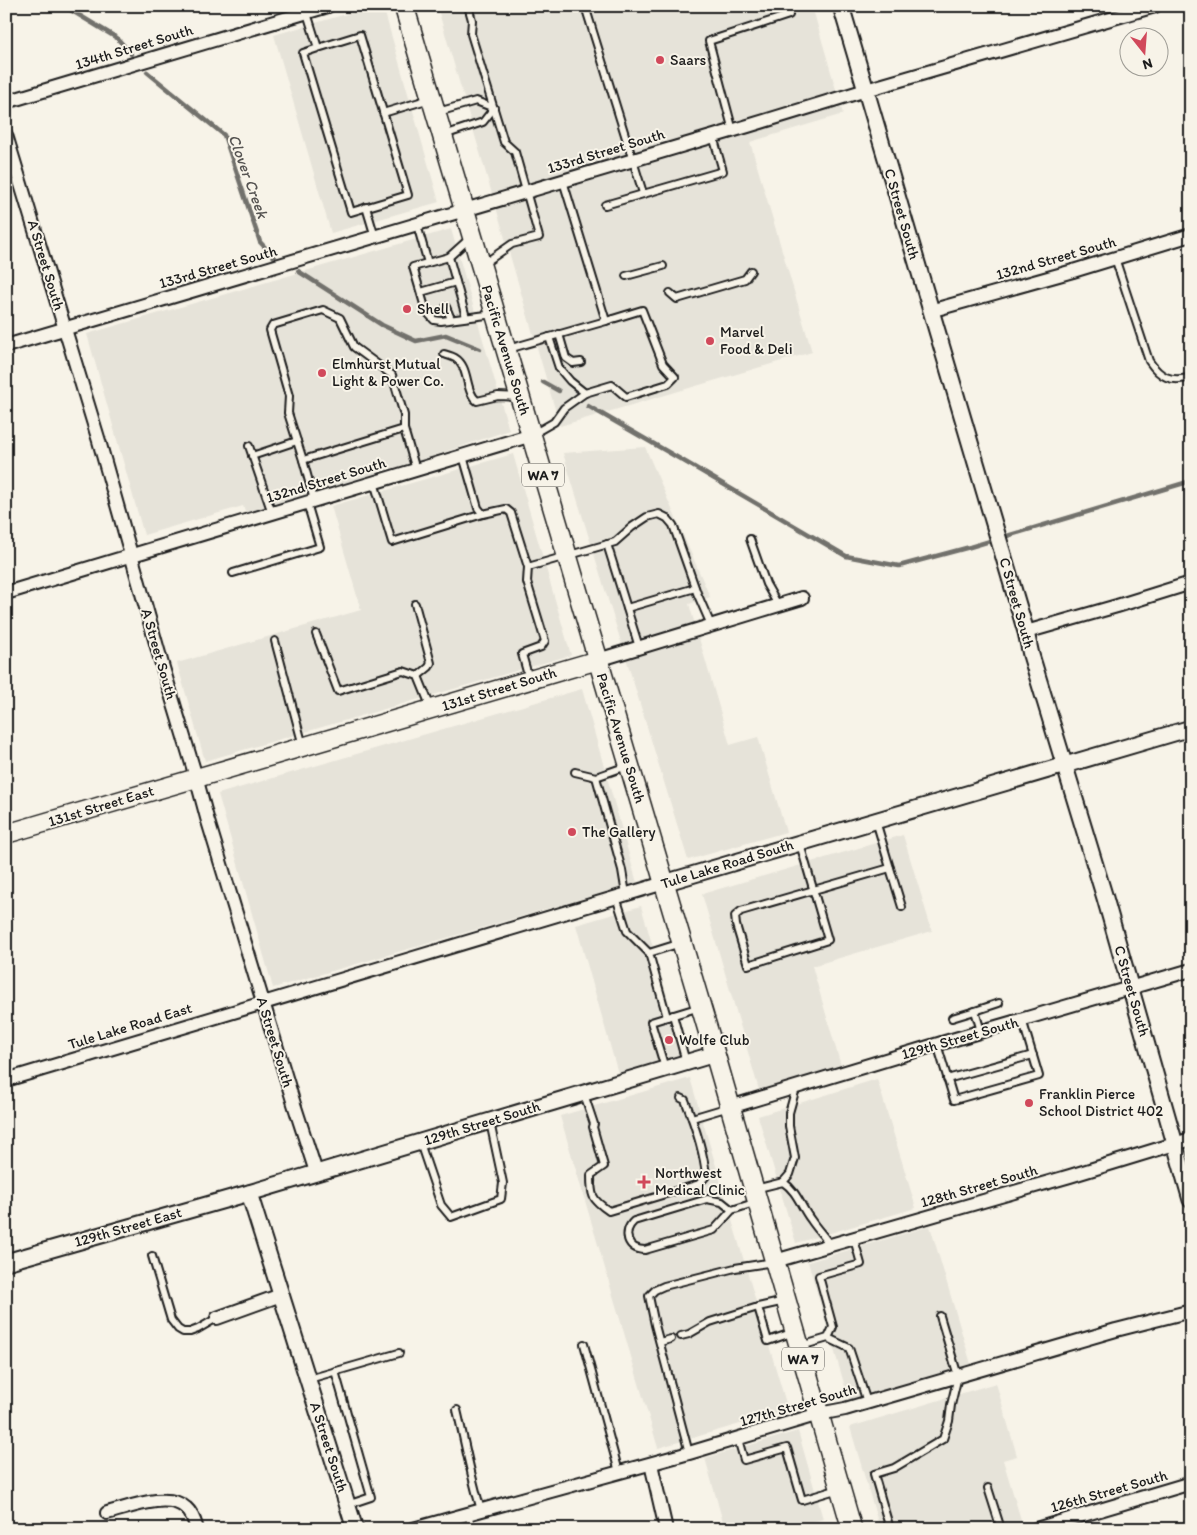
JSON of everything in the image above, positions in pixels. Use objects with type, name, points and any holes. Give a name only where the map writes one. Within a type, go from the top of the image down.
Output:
[{"type":"main road","name":"Pacific Avenue South","points":[[404,6],[701,1006],[852,1529]]},
{"type":"main road","name":"131st Street South","points":[[196,777],[598,660]]},
{"type":"main road","name":"131st Street East","points":[[6,834],[196,777]]},
{"type":"street","name":"134th Street South","points":[[6,102],[328,6]]},
{"type":"street","name":"C Street South","points":[[840,6],[1131,987],[1191,1200]]},
{"type":"street","name":"133rd Street South","points":[[6,346],[1155,6]]},
{"type":"street","name":"A Street South","points":[[6,134],[99,441],[207,818],[316,1172]]},
{"type":"street","name":"132nd Street South","points":[[930,311],[1191,235]]},
{"type":"street","name":"132nd Street South","points":[[6,593],[532,435]]},
{"type":"street","points":[[1026,632],[1191,584]]},
{"type":"street","name":"131st Street South","points":[[598,660],[802,598]]},
{"type":"street","name":"Tule Lake Road South","points":[[263,1003],[1191,728]]},
{"type":"street","name":"129th Street South","points":[[730,1107],[1191,970]]},
{"type":"street","name":"Tule Lake Road East","points":[[6,1080],[263,1003]]},
{"type":"street","name":"129th Street South","points":[[249,1192],[715,1054]]},
{"type":"street","name":"128th Street South","points":[[775,1262],[1191,1139]]},
{"type":"street","name":"A Street South","points":[[249,1192],[355,1529]]},
{"type":"street","name":"129th Street East","points":[[6,1262],[249,1192]]},
{"type":"street","points":[[217,1318],[281,1295]]},
{"type":"street","name":"127th Street South","points":[[413,1529],[651,1464],[1116,1330],[1191,1311]]},
{"type":"street","points":[[651,1464],[666,1529]]},
{"type":"street","name":"126th Street South","points":[[1036,1529],[1191,1483]]},
{"type":"street","points":[[108,1514],[155,1500],[175,1502],[186,1508],[197,1529]]},
{"type":"lane","points":[[468,6],[472,20],[470,34],[504,142],[515,152],[540,237],[512,244],[481,266]]},
{"type":"lane","points":[[585,6],[643,194]]},
{"type":"lane","points":[[733,131],[709,42],[789,15],[786,6]]},
{"type":"lane","points":[[307,12],[318,48]]},
{"type":"lane","points":[[360,36],[383,113],[408,195],[351,212],[303,53],[360,36]]},
{"type":"lane","points":[[383,113],[476,101],[494,108]]},
{"type":"lane","points":[[442,135],[482,122],[494,108]]},
{"type":"lane","points":[[605,205],[723,171],[714,136]]},
{"type":"lane","points":[[563,181],[606,321]]},
{"type":"lane","points":[[366,207],[375,237]]},
{"type":"lane","points":[[417,225],[428,263]]},
{"type":"lane","points":[[472,236],[449,257],[413,267],[426,311],[434,320],[495,314]]},
{"type":"lane","points":[[449,257],[466,317]]},
{"type":"lane","points":[[1115,258],[1149,361],[1157,372],[1170,379],[1184,380],[1191,377]]},
{"type":"lane","points":[[626,276],[663,266]]},
{"type":"lane","points":[[670,293],[677,299],[745,279],[751,271]]},
{"type":"lane","points":[[421,292],[440,289],[456,282]]},
{"type":"lane","points":[[446,307],[451,319]]},
{"type":"lane","points":[[233,573],[320,547],[303,460],[288,413],[289,396],[270,330],[273,325],[323,310],[340,318],[354,347],[392,375],[404,415],[404,429],[416,470]]},
{"type":"lane","points":[[506,349],[642,310],[663,364],[675,377],[668,384],[626,396],[612,386],[585,393],[564,408],[554,422],[532,435]]},
{"type":"lane","points":[[559,334],[566,358],[573,363],[581,362]]},
{"type":"lane","points":[[549,337],[558,368],[585,393]]},
{"type":"lane","points":[[444,354],[456,358],[463,366],[470,392],[477,401],[498,396],[520,397]]},
{"type":"lane","points":[[303,460],[404,429]]},
{"type":"lane","points":[[252,456],[297,441]]},
{"type":"lane","points":[[249,446],[272,513]]},
{"type":"lane","points":[[463,456],[478,508],[483,514]]},
{"type":"lane","points":[[374,482],[392,542],[483,514],[506,509],[511,513],[528,567],[527,582],[545,641],[541,648],[522,654],[530,680]]},
{"type":"lane","points":[[528,567],[615,542],[647,517],[659,514],[667,518],[673,525],[695,588],[711,625]]},
{"type":"lane","points":[[750,539],[766,584],[778,605]]},
{"type":"lane","points":[[607,544],[639,647]]},
{"type":"lane","points":[[627,608],[695,588]]},
{"type":"lane","points":[[415,604],[431,663],[418,676]]},
{"type":"lane","points":[[316,634],[338,691],[403,671],[418,676],[432,709]]},
{"type":"lane","points":[[275,641],[304,747]]},
{"type":"lane","points":[[575,772],[596,777],[629,766]]},
{"type":"lane","points":[[596,777],[622,870],[621,896],[627,931],[649,953],[686,1062]]},
{"type":"lane","points":[[876,821],[902,908]]},
{"type":"lane","points":[[800,843],[813,890],[828,940],[748,965],[735,916],[741,912],[813,890],[890,868]]},
{"type":"lane","points":[[649,953],[682,943]]},
{"type":"lane","points":[[952,1018],[998,1004]]},
{"type":"lane","points":[[666,1068],[650,1022],[701,1006]]},
{"type":"lane","points":[[975,1011],[981,1031]]},
{"type":"lane","points":[[938,1044],[954,1100],[1039,1076],[1022,1019]]},
{"type":"lane","points":[[947,1078],[1032,1055]]},
{"type":"lane","points":[[732,1210],[722,1202],[707,1199],[634,1221],[627,1229],[627,1240],[636,1249],[645,1250],[714,1230],[732,1210],[784,1182],[790,1174],[795,1158],[789,1113],[796,1087]]},
{"type":"lane","points":[[584,1093],[604,1166],[591,1175],[591,1195],[600,1206],[609,1211],[699,1184],[706,1176],[705,1163],[692,1118],[685,1100],[681,1098]]},
{"type":"lane","points":[[692,1118],[730,1107]]},
{"type":"lane","points":[[419,1142],[441,1205],[452,1217],[501,1198],[502,1183],[490,1121]]},
{"type":"lane","points":[[784,1182],[796,1194],[812,1222],[830,1245]]},
{"type":"lane","points":[[828,1338],[833,1327],[819,1276],[861,1264],[854,1239]]},
{"type":"lane","points":[[152,1256],[171,1320],[178,1330],[190,1332],[217,1318]]},
{"type":"lane","points":[[689,1453],[649,1296],[655,1290],[664,1286],[735,1268],[775,1262]]},
{"type":"lane","points":[[681,1336],[689,1334],[710,1322],[786,1300]]},
{"type":"lane","points":[[758,1307],[768,1341],[828,1338],[849,1348],[867,1402]]},
{"type":"lane","points":[[890,1529],[874,1474],[894,1468],[943,1440],[949,1420],[958,1376],[940,1316]]},
{"type":"lane","points":[[660,1342],[671,1339]]},
{"type":"lane","points":[[584,1344],[619,1472]]},
{"type":"lane","points":[[308,1379],[399,1353]]},
{"type":"lane","points":[[335,1371],[371,1497],[347,1505]]},
{"type":"lane","points":[[456,1410],[481,1510]]},
{"type":"lane","points":[[738,1439],[744,1460],[787,1448],[802,1500],[840,1488]]},
{"type":"lane","points":[[988,1488],[1001,1529]]},
{"type":"lane","points":[[468,1514],[472,1529]]},
{"type":"shaded area","points":[[374,6],[383,6],[439,202],[331,233],[274,35]]},
{"type":"shaded area","points":[[437,6],[812,6],[843,114],[750,142],[812,352],[560,426]]},
{"type":"shaded area","points":[[451,229],[509,430],[419,461],[246,513],[243,506],[144,535],[87,334]]},
{"type":"shaded area","points":[[645,447],[710,597],[689,604],[730,745],[758,737],[786,832],[688,860],[563,453]]},
{"type":"shaded area","points":[[513,454],[571,655],[205,761],[177,663],[361,610],[331,506]]},
{"type":"shaded area","points":[[582,689],[637,883],[273,988],[218,794]]},
{"type":"shaded area","points":[[903,835],[932,931],[812,966],[841,1066],[759,1090],[702,894]]},
{"type":"shaded area","points":[[641,906],[685,1058],[619,1077],[576,925]]},
{"type":"shaded area","points":[[690,1078],[788,1410],[658,1448],[560,1116]]},
{"type":"shaded area","points":[[877,1079],[916,1208],[796,1243],[758,1116]]},
{"type":"shaded area","points":[[930,1226],[971,1364],[849,1400],[808,1262]]},
{"type":"shaded area","points":[[996,1383],[1017,1456],[1003,1460],[1022,1523],[1002,1529],[880,1529],[850,1427]]},
{"type":"shaded area","points":[[798,1431],[823,1519],[790,1529],[725,1529],[705,1458]]},
{"type":"waterway","name":"Clover Creek","points":[[64,6],[117,38],[131,54]]},
{"type":"waterway","name":"Clover Creek","points":[[147,72],[224,135],[260,242],[274,257]]},
{"type":"waterway","name":"Clover Creek","points":[[298,271],[382,325],[416,341],[446,335],[480,349]]},
{"type":"waterway","points":[[543,382],[559,391]]},
{"type":"waterway","points":[[588,406],[846,556],[899,566],[970,547],[1191,481]]},
{"type":"place","name":"Saars","points":[[660,60]]},
{"type":"place","name":"Shell","points":[[407,309]]},
{"type":"place","name":"Marvel Food & Deli","points":[[710,341]]},
{"type":"place","name":"Elmhurst Mutual Light & Power Co.","points":[[322,373]]},
{"type":"place","name":"The Gallery","points":[[572,832]]},
{"type":"place","name":"Wolfe Club","points":[[669,1040]]},
{"type":"place","name":"Franklin Pierce School District 402","points":[[1029,1103]]},
{"type":"place","name":"Northwest Medical Clinic","points":[[644,1182]]}]
